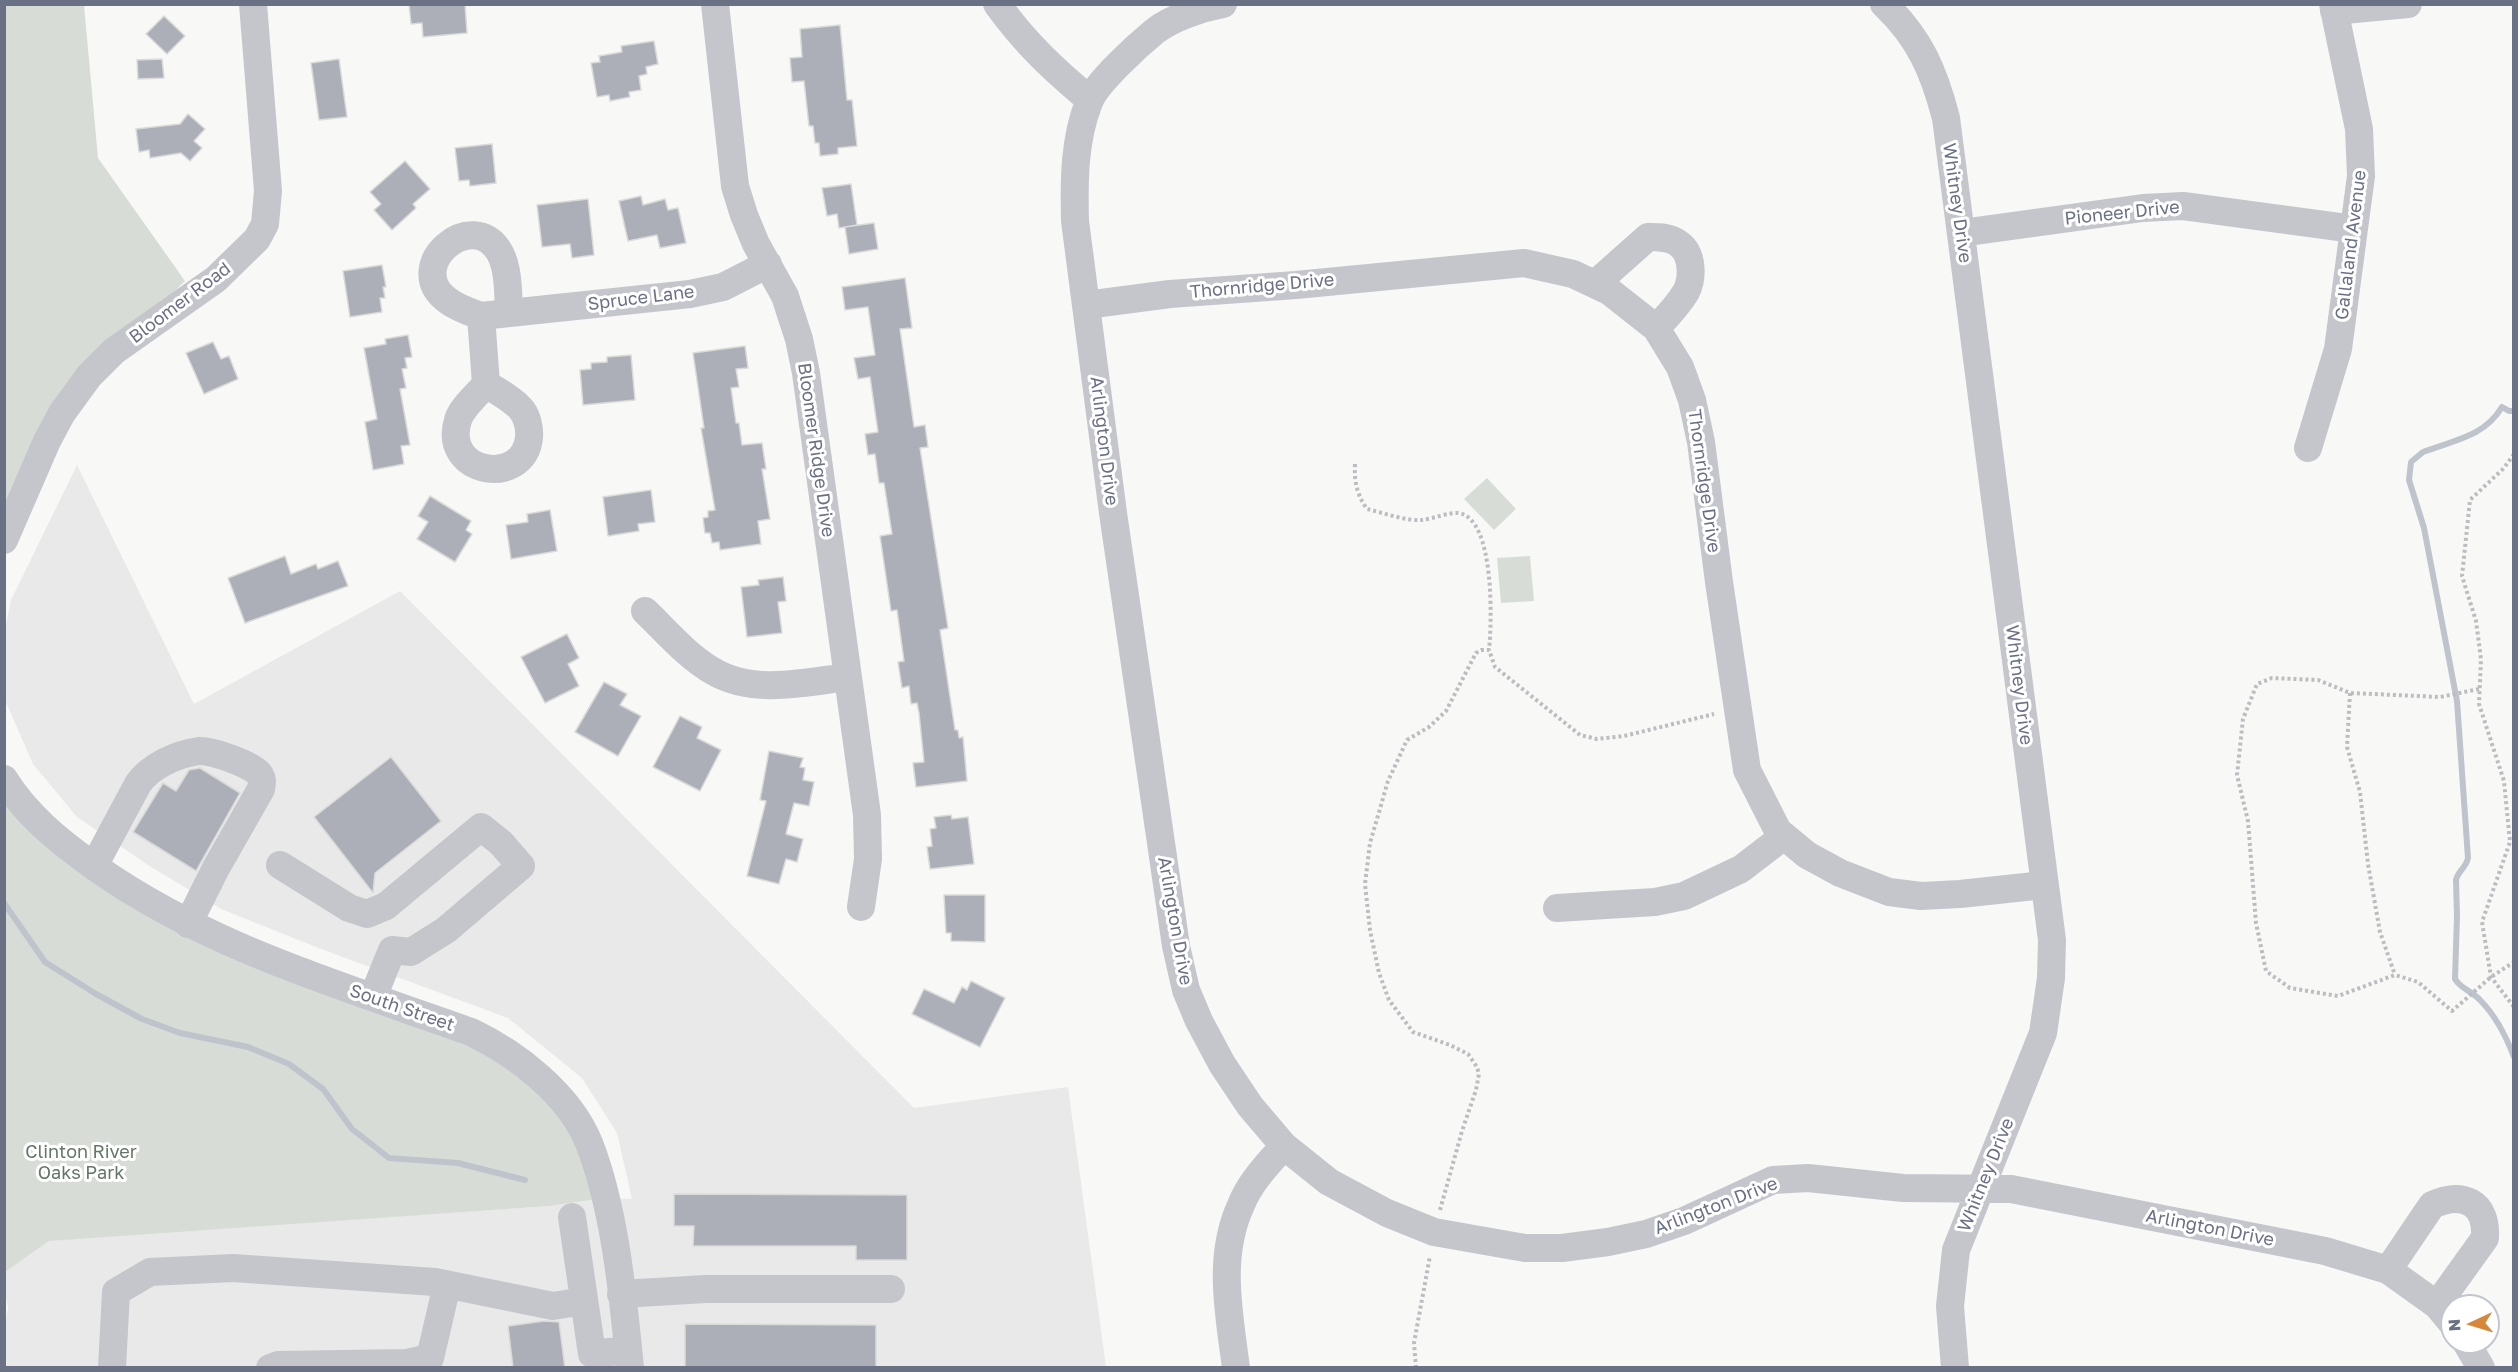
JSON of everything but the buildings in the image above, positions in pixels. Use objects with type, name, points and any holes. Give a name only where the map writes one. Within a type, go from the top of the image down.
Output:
[{"type":"street","name":"Bloomer Road","points":[[4,540],[47,441],[62,413],[89,376],[114,351],[216,279],[257,239],[265,224],[268,191],[253,4]]},
{"type":"street","name":"Bloomer Ridge Drive","points":[[715,4],[735,186],[744,215],[785,296],[800,339],[867,815],[868,859],[861,907]]},
{"type":"street","points":[[997,4],[1019,35],[1044,62],[1090,100],[1104,79],[1156,30],[1184,16],[1223,4]]},
{"type":"street","name":"Whitney Drive","points":[[1884,4],[1900,19],[1917,42],[1935,79],[1946,118],[2052,940],[2051,978],[2043,1033],[1956,1250],[1950,1306],[1955,1368]]},
{"type":"street","points":[[2334,8],[2408,4]]},
{"type":"street","name":"Gallaland Avenue","points":[[2308,448],[2338,349],[2361,176],[2359,129],[2334,8]]},
{"type":"street","name":"Arlington Drive","points":[[1090,100],[1077,148],[1074,186],[1075,221],[1114,525],[1174,934],[1186,990],[1199,1021],[1222,1064],[1250,1106],[1284,1146],[1329,1182],[1387,1213],[1434,1232],[1525,1248],[1562,1248],[1646,1234],[1684,1221],[1773,1180],[1808,1178],[1903,1188],[2011,1189],[2313,1248],[2388,1270],[2440,1311]]},
{"type":"street","name":"Pioneer Drive","points":[[1962,233],[2144,208],[2184,206],[2354,229]]},
{"type":"street","points":[[1595,284],[1648,237],[1667,238],[1680,244],[1688,256],[1691,272],[1687,290],[1656,328]]},
{"type":"street","name":"Thornridge Drive","points":[[1086,305],[1170,294],[1296,285],[1524,263],[1573,274],[1618,297],[1656,328],[1680,367],[1692,400],[1701,442],[1747,770],[1778,831],[1807,855],[1840,873],[1889,892],[1921,896],[1950,895],[2044,885]]},
{"type":"street","name":"Spruce Lane","points":[[486,384],[495,314],[690,294],[723,286],[768,264]]},
{"type":"street","points":[[645,611],[711,671],[735,681],[781,685],[848,677]]},
{"type":"street","points":[[94,866],[138,784],[153,768],[178,757],[208,751],[259,772],[262,780],[261,789],[216,868],[188,924]]},
{"type":"street","name":"South Street","points":[[4,779],[25,807],[47,830],[123,886],[188,924],[285,966],[471,1032],[497,1045],[536,1073],[554,1092],[588,1142],[605,1198],[629,1359]]},
{"type":"street","points":[[280,865],[349,908],[367,914],[392,950],[411,952],[446,930],[521,866],[501,843],[481,827],[386,906],[367,914]]},
{"type":"street","points":[[1557,908],[1655,902],[1684,896],[1741,869],[1784,836]]},
{"type":"street","points":[[373,998],[392,950]]},
{"type":"street","points":[[1236,1368],[1226,1281],[1231,1234],[1241,1204],[1258,1176],[1284,1146]]},
{"type":"street","name":"Arlington Drive","points":[[2388,1270],[2432,1205],[2458,1198],[2472,1202],[2482,1214],[2486,1226],[2485,1238],[2455,1294]]},
{"type":"street","points":[[572,1217],[592,1354],[629,1359]]},
{"type":"street","points":[[112,1368],[116,1292],[150,1272],[232,1268],[447,1285],[553,1306],[584,1301]]},
{"type":"street","points":[[270,1368],[278,1365],[406,1363],[430,1358],[447,1285]]},
{"type":"street","points":[[621,1294],[706,1289],[891,1289]]},
{"type":"street","points":[[2473,1354],[2481,1368]]},
{"type":"path","points":[[2514,454],[2504,468],[2470,500],[2462,576],[2476,621],[2481,659],[2479,704],[2504,781],[2510,842],[2482,922],[2491,978],[2514,1007]]},
{"type":"path","points":[[1355,464],[1354,475],[1359,497],[1367,509],[1419,520],[1456,512],[1466,515],[1475,525],[1483,542],[1489,573],[1489,650],[1495,667],[1580,735],[1597,740],[1624,736],[1683,721],[1738,711]]},
{"type":"path","points":[[1416,1368],[1414,1342],[1434,1232],[1479,1074],[1475,1062],[1468,1054],[1413,1032],[1389,1000],[1379,974],[1370,930],[1365,884],[1370,843],[1388,781],[1407,740],[1430,727],[1446,711],[1476,653],[1489,650]]},
{"type":"path","points":[[2480,689],[2440,697],[2350,693],[2318,680],[2272,678],[2257,684],[2243,718],[2237,775],[2248,821],[2256,923],[2266,971],[2290,988],[2338,996],[2395,975],[2418,982],[2452,1011],[2514,962]]},
{"type":"path","points":[[2350,693],[2347,747],[2360,792],[2368,864],[2380,932],[2395,975]]},
{"type":"shaded area","points":[[77,465],[194,704],[400,591],[914,1108],[1068,1087],[1106,1367],[5,1367],[5,1327],[8,1307],[4,1272],[52,1239],[550,1206],[605,1198],[632,1199],[617,1133],[582,1078],[508,1018],[321,949],[221,909],[151,867],[77,817],[33,764],[5,700],[5,630],[11,600]]},
{"type":"green space","points":[[5,5],[84,5],[98,158],[185,281],[89,376],[5,540]]},
{"type":"green space","points":[[1487,478],[1516,509],[1494,530],[1464,499]]},
{"type":"green space","points":[[1530,556],[1534,601],[1501,603],[1497,558]]},
{"type":"green space","name":"Clinton River Oaks Park","points":[[4,779],[76,854],[536,1073],[605,1198],[550,1206],[49,1241],[5,1272]]},
{"type":"waterway","points":[[2514,411],[2502,407],[2495,417],[2477,431],[2423,452],[2411,462],[2409,480],[2424,528],[2457,701],[2468,858],[2456,880],[2455,979],[2477,997],[2491,1013],[2514,1057]]},
{"type":"waterway","points":[[4,903],[45,962],[142,1019],[180,1033],[248,1047],[289,1064],[323,1089],[352,1129],[389,1158],[458,1163],[525,1180]]}]
